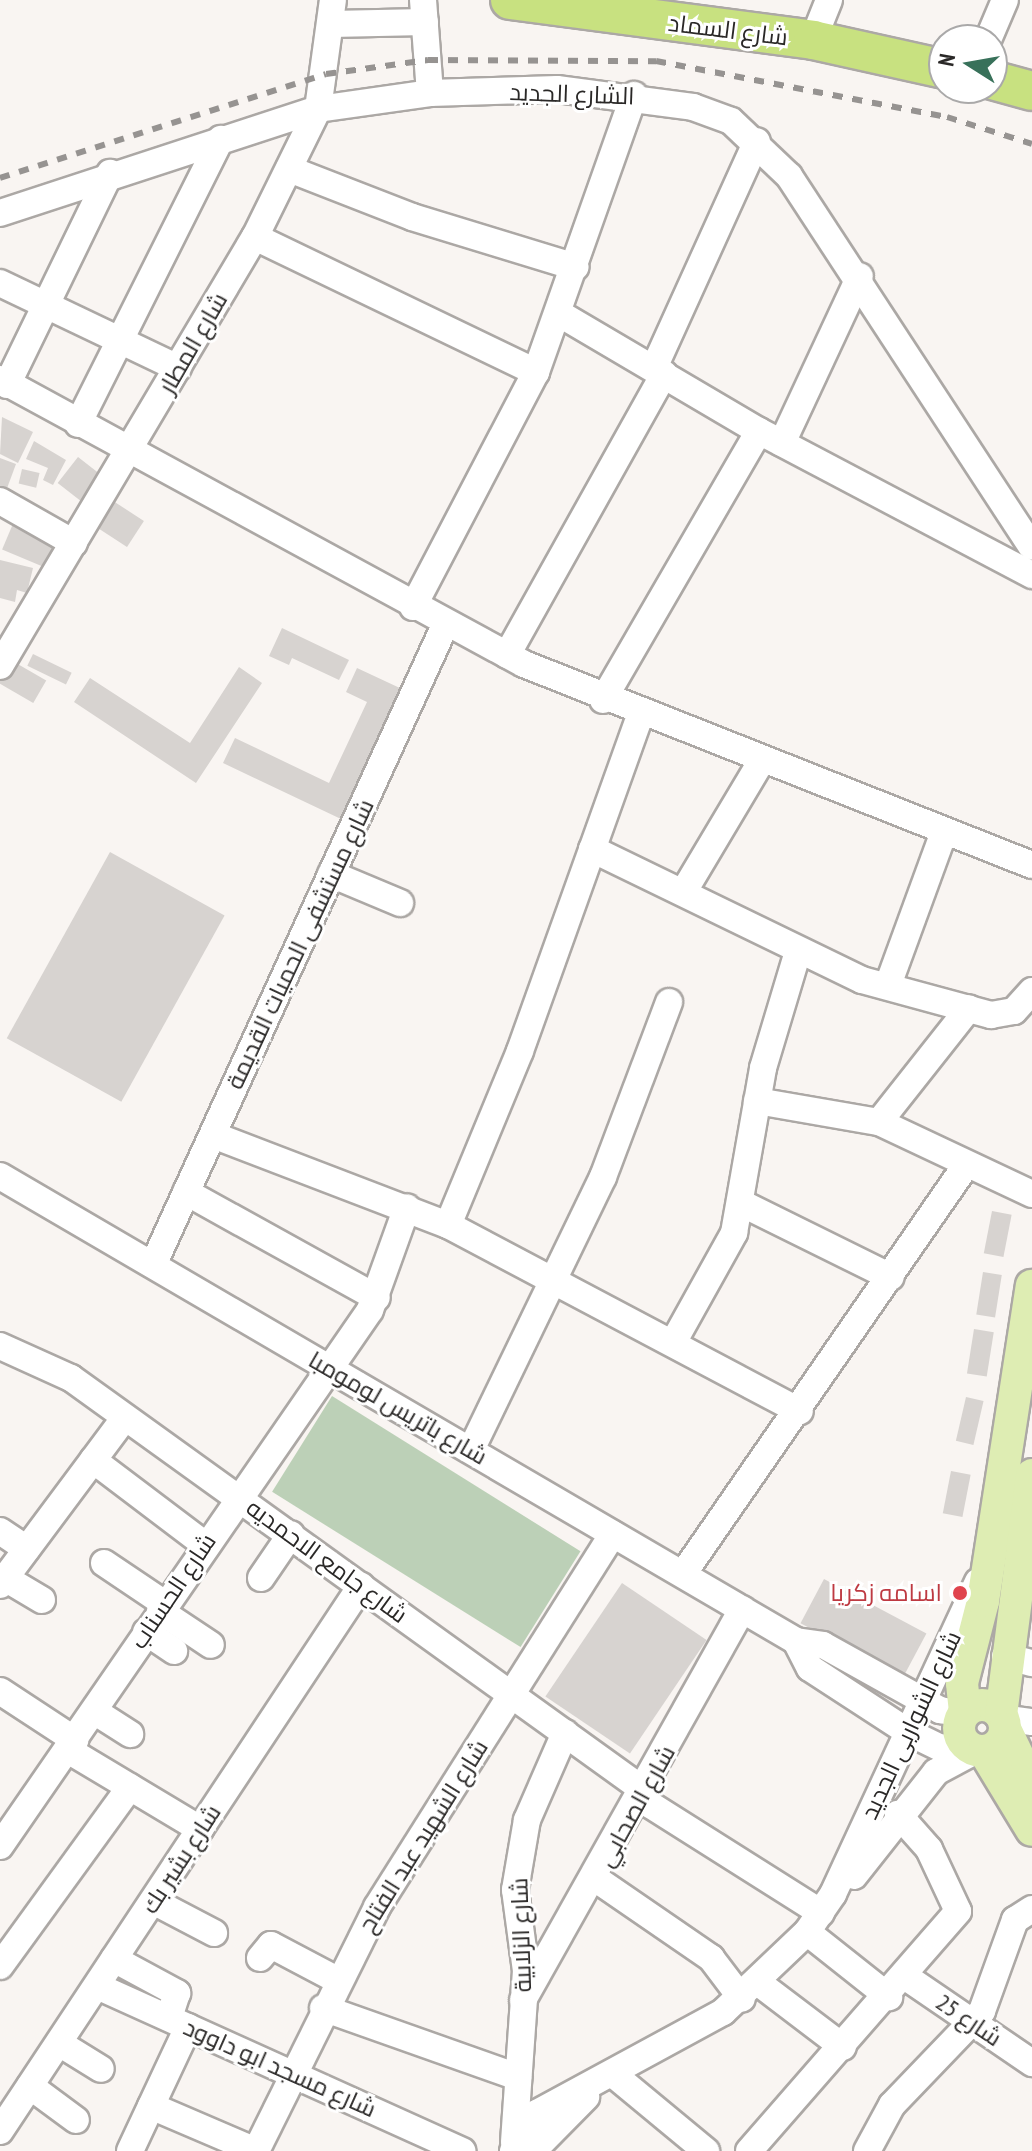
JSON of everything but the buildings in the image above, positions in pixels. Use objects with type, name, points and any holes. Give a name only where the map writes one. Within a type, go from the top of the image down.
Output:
[{"type":"highway","name":"شارع السماد","points":[[510,0],[597,7],[813,40],[928,65]]},
{"type":"highway","points":[[1008,84],[1032,91]]},
{"type":"main road","points":[[1032,1286],[990,1557],[962,1683],[988,1729],[1032,1830]]},
{"type":"main road","points":[[988,1729],[1019,1659],[1032,1475]]},
{"type":"main road","points":[[988,1729],[1032,1785]]},
{"type":"street","points":[[813,40],[829,0]]},
{"type":"street","points":[[995,24],[1005,0]]},
{"type":"street","points":[[332,12],[424,11],[430,93]]},
{"type":"street","name":"شارع المطار","points":[[0,666],[255,237],[318,109],[332,12]]},
{"type":"street","name":"الشارع الجديد","points":[[0,213],[110,173],[318,109],[430,93],[634,95],[731,121],[757,141],[860,276],[1032,547]]},
{"type":"street","points":[[413,607],[536,372],[560,314],[634,95]]},
{"type":"street","points":[[78,424],[221,139]]},
{"type":"street","points":[[507,655],[659,371],[757,141]]},
{"type":"street","points":[[289,169],[412,217],[576,267]]},
{"type":"street","points":[[110,173],[47,305],[4,382],[413,607],[507,655],[640,715],[943,835],[1032,865]]},
{"type":"street","points":[[255,237],[536,372]]},
{"type":"street","points":[[782,443],[860,276]]},
{"type":"street","points":[[0,283],[178,368]]},
{"type":"street","points":[[560,314],[759,431],[1032,575]]},
{"type":"street","points":[[603,700],[759,431]]},
{"type":"street","points":[[0,501],[74,543]]},
{"type":"street","name":"شارع مستشفى الحميات القديمة","points":[[153,1265],[446,623]]},
{"type":"street","points":[[448,1225],[640,715]]},
{"type":"street","points":[[684,891],[761,762]]},
{"type":"street","points":[[888,985],[943,835]]},
{"type":"street","points":[[592,849],[684,891],[798,951],[888,985],[1002,1016],[1032,991]]},
{"type":"street","points":[[331,874],[400,903]]},
{"type":"street","points":[[674,1341],[719,1269],[741,1203],[757,1101],[798,951]]},
{"type":"street","points":[[471,1450],[557,1279],[669,1002]]},
{"type":"street","points":[[879,1122],[969,1008]]},
{"type":"street","points":[[757,1101],[879,1122],[1032,1194]]},
{"type":"street","points":[[213,1135],[448,1225],[557,1279],[800,1411]]},
{"type":"street","points":[[683,1574],[800,1411],[966,1165]]},
{"type":"street","name":"شارع باتريس لومومبا","points":[[0,1176],[796,1641],[823,1645],[923,1700],[988,1729]]},
{"type":"street","points":[[186,1192],[377,1298]]},
{"type":"street","points":[[741,1203],[891,1277]]},
{"type":"street","name":"شارع الحسناب","points":[[0,1846],[72,1745],[237,1496],[377,1298],[407,1207]]},
{"type":"street","name":"شارع جامع الاحمديه","points":[[3,1352],[125,1417],[565,1733],[643,1795],[820,1913],[889,1997]]},
{"type":"street","points":[[42,1600],[3,1582],[125,1417]]},
{"type":"street","points":[[93,1460],[204,1544]]},
{"type":"street","points":[[0,1531],[27,1549]]},
{"type":"street","points":[[261,1578],[291,1534]]},
{"type":"street","name":"شارع الشهيد عبد الفتاح","points":[[256,2151],[337,1980],[511,1694],[613,1534]]},
{"type":"street","name":"شارع الشواربى الجديد","points":[[820,1913],[990,1557]]},
{"type":"street","points":[[104,1563],[157,1616],[211,1645]]},
{"type":"street","name":"شارع بشير بك","points":[[0,2131],[361,1586]]},
{"type":"street","name":"شارع الصحابي","points":[[523,2000],[596,1879],[742,1609]]},
{"type":"street","points":[[157,1616],[174,1651]]},
{"type":"street","name":"شارع باتريس لومومبا","points":[[796,1641],[810,1668],[908,1732],[941,1748],[988,1729]]},
{"type":"street","points":[[0,1691],[130,1787],[200,1829]]},
{"type":"street","points":[[94,1711],[130,1734]]},
{"type":"street","name":"شارع الشواربى الجديد","points":[[520,2149],[613,2074],[751,1991],[820,1913],[898,1814],[936,1772],[988,1729]]},
{"type":"street","name":"شارع الزلابية","points":[[520,2149],[518,2077],[525,1960],[515,1902],[523,1835],[565,1733]]},
{"type":"street","points":[[0,1966],[130,1787]]},
{"type":"street","points":[[749,2151],[889,1997],[958,1911],[929,1849],[898,1814]]},
{"type":"street","points":[[596,1879],[711,1958],[751,1991],[843,2047]]},
{"type":"street","points":[[153,1901],[214,1933]]},
{"type":"street","points":[[867,2151],[892,2105],[973,2023],[1001,1972],[1015,1920],[1032,1909]]},
{"type":"street","points":[[260,1958],[270,1944],[337,1980]]},
{"type":"street","points":[[114,1959],[177,1993],[178,2023],[151,2106],[130,2151]]},
{"type":"street","name":"شارع 25","points":[[906,1977],[1032,2063]]},
{"type":"street","name":"شارع مسجد ابو داوود","points":[[97,1986],[463,2151]]},
{"type":"street","points":[[323,2008],[518,2077]]},
{"type":"street","points":[[59,2043],[101,2069]]},
{"type":"street","points":[[613,2074],[706,2151]]},
{"type":"street","points":[[30,2086],[76,2120]]},
{"type":"street","points":[[151,2106],[256,2151]]},
{"type":"green space","points":[[332,1396],[580,1551],[521,1647],[272,1492]]},
{"type":"railway","points":[[0,178],[326,74],[428,60],[656,61],[947,117],[1032,144]]},
{"type":"place","name":"اسامه زكريا","points":[[960,1593]]}]
